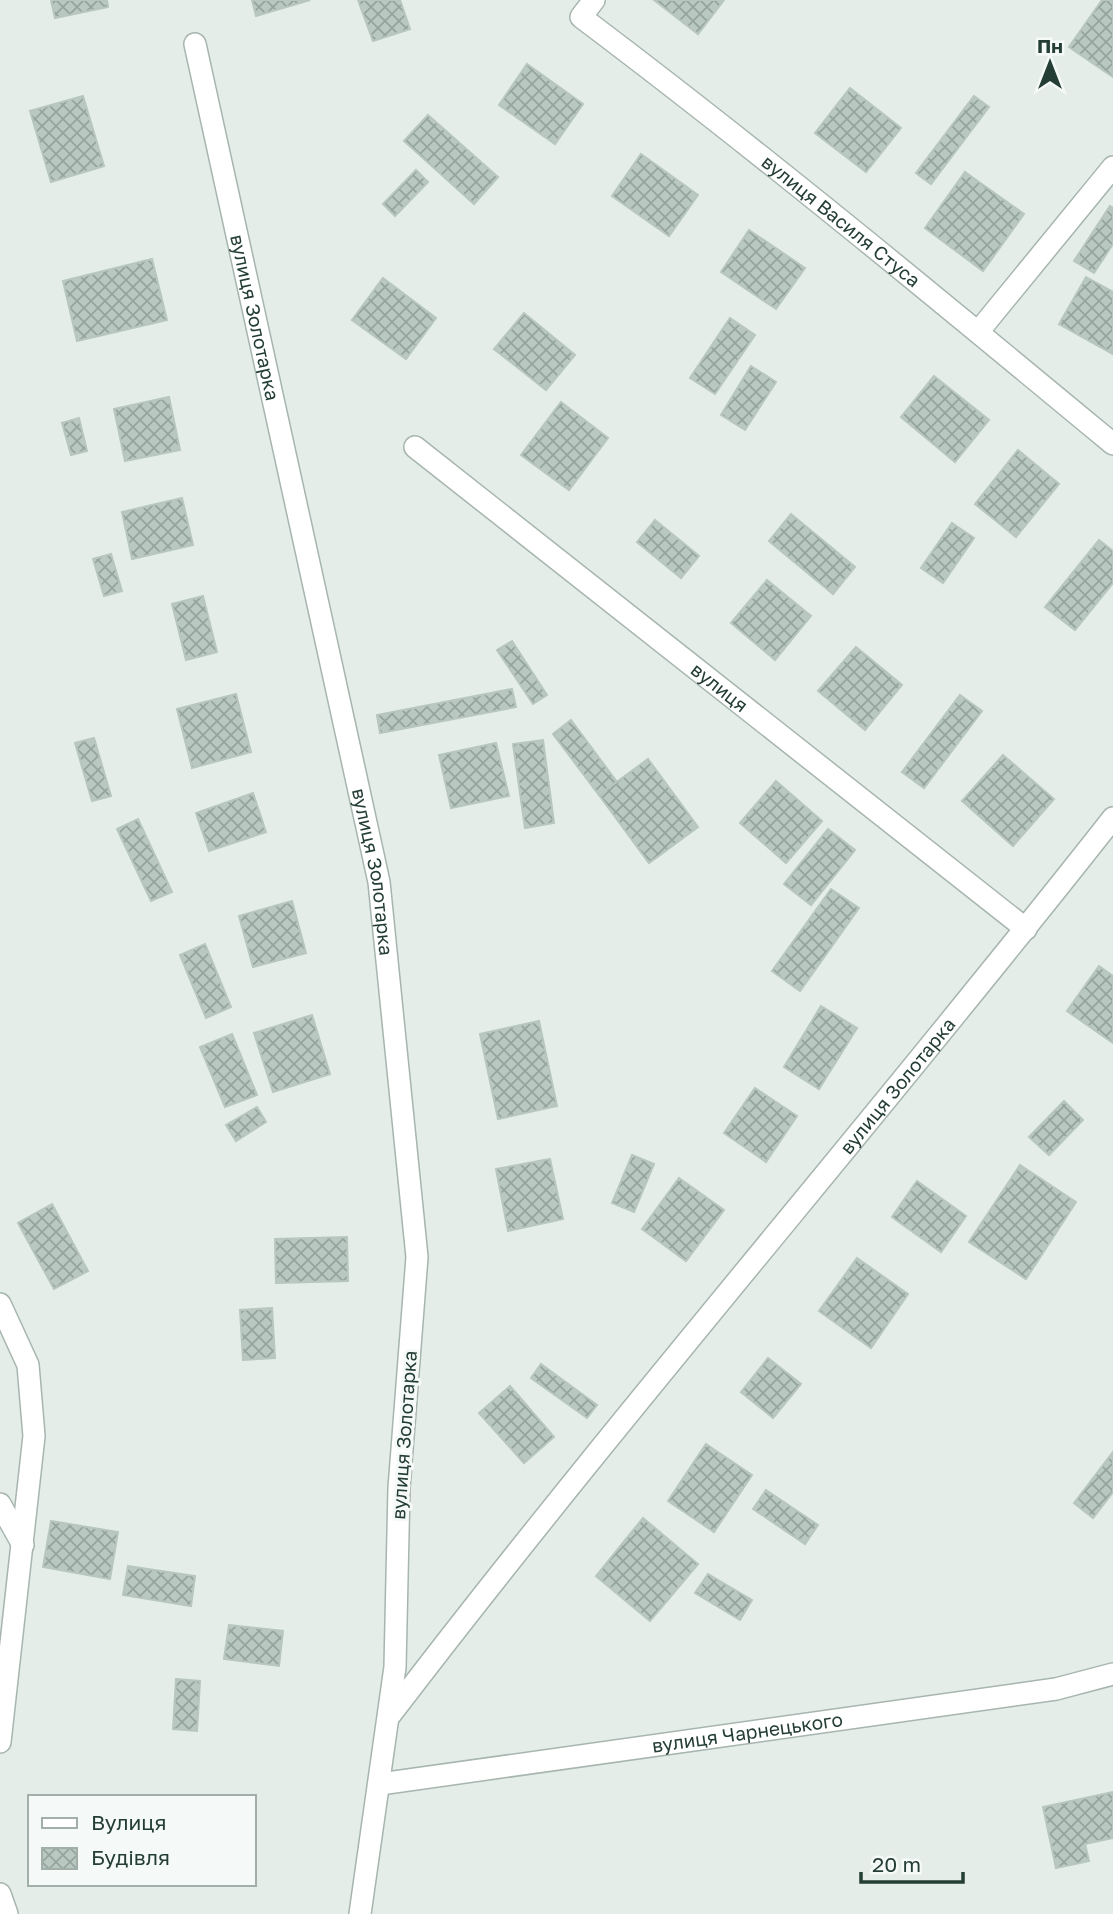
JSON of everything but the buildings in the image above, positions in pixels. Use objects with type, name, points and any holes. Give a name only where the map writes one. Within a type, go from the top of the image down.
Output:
[{"type":"street","name":"вулиця Василя Стуса","points":[[594,0],[581,17],[671,85],[1113,444]]},
{"type":"street","name":"вулиця Золотарка","points":[[195,44],[379,882],[417,1257],[399,1488],[399,1612],[391,1714],[360,1914]]},
{"type":"street","points":[[978,332],[1113,167]]},
{"type":"street","name":"вулиця","points":[[415,447],[1026,929]]},
{"type":"street","name":"вулиця Золотарка","points":[[391,1714],[558,1497],[1026,929],[1113,818]]},
{"type":"street","points":[[0,1304],[21,1346],[32,1392],[34,1436],[0,1742]]},
{"type":"street","points":[[0,1504],[23,1545]]},
{"type":"street","name":"вулиця Чарнецького","points":[[380,1784],[1056,1689],[1113,1674]]},
{"type":"street","points":[[0,1894],[7,1914]]}]
